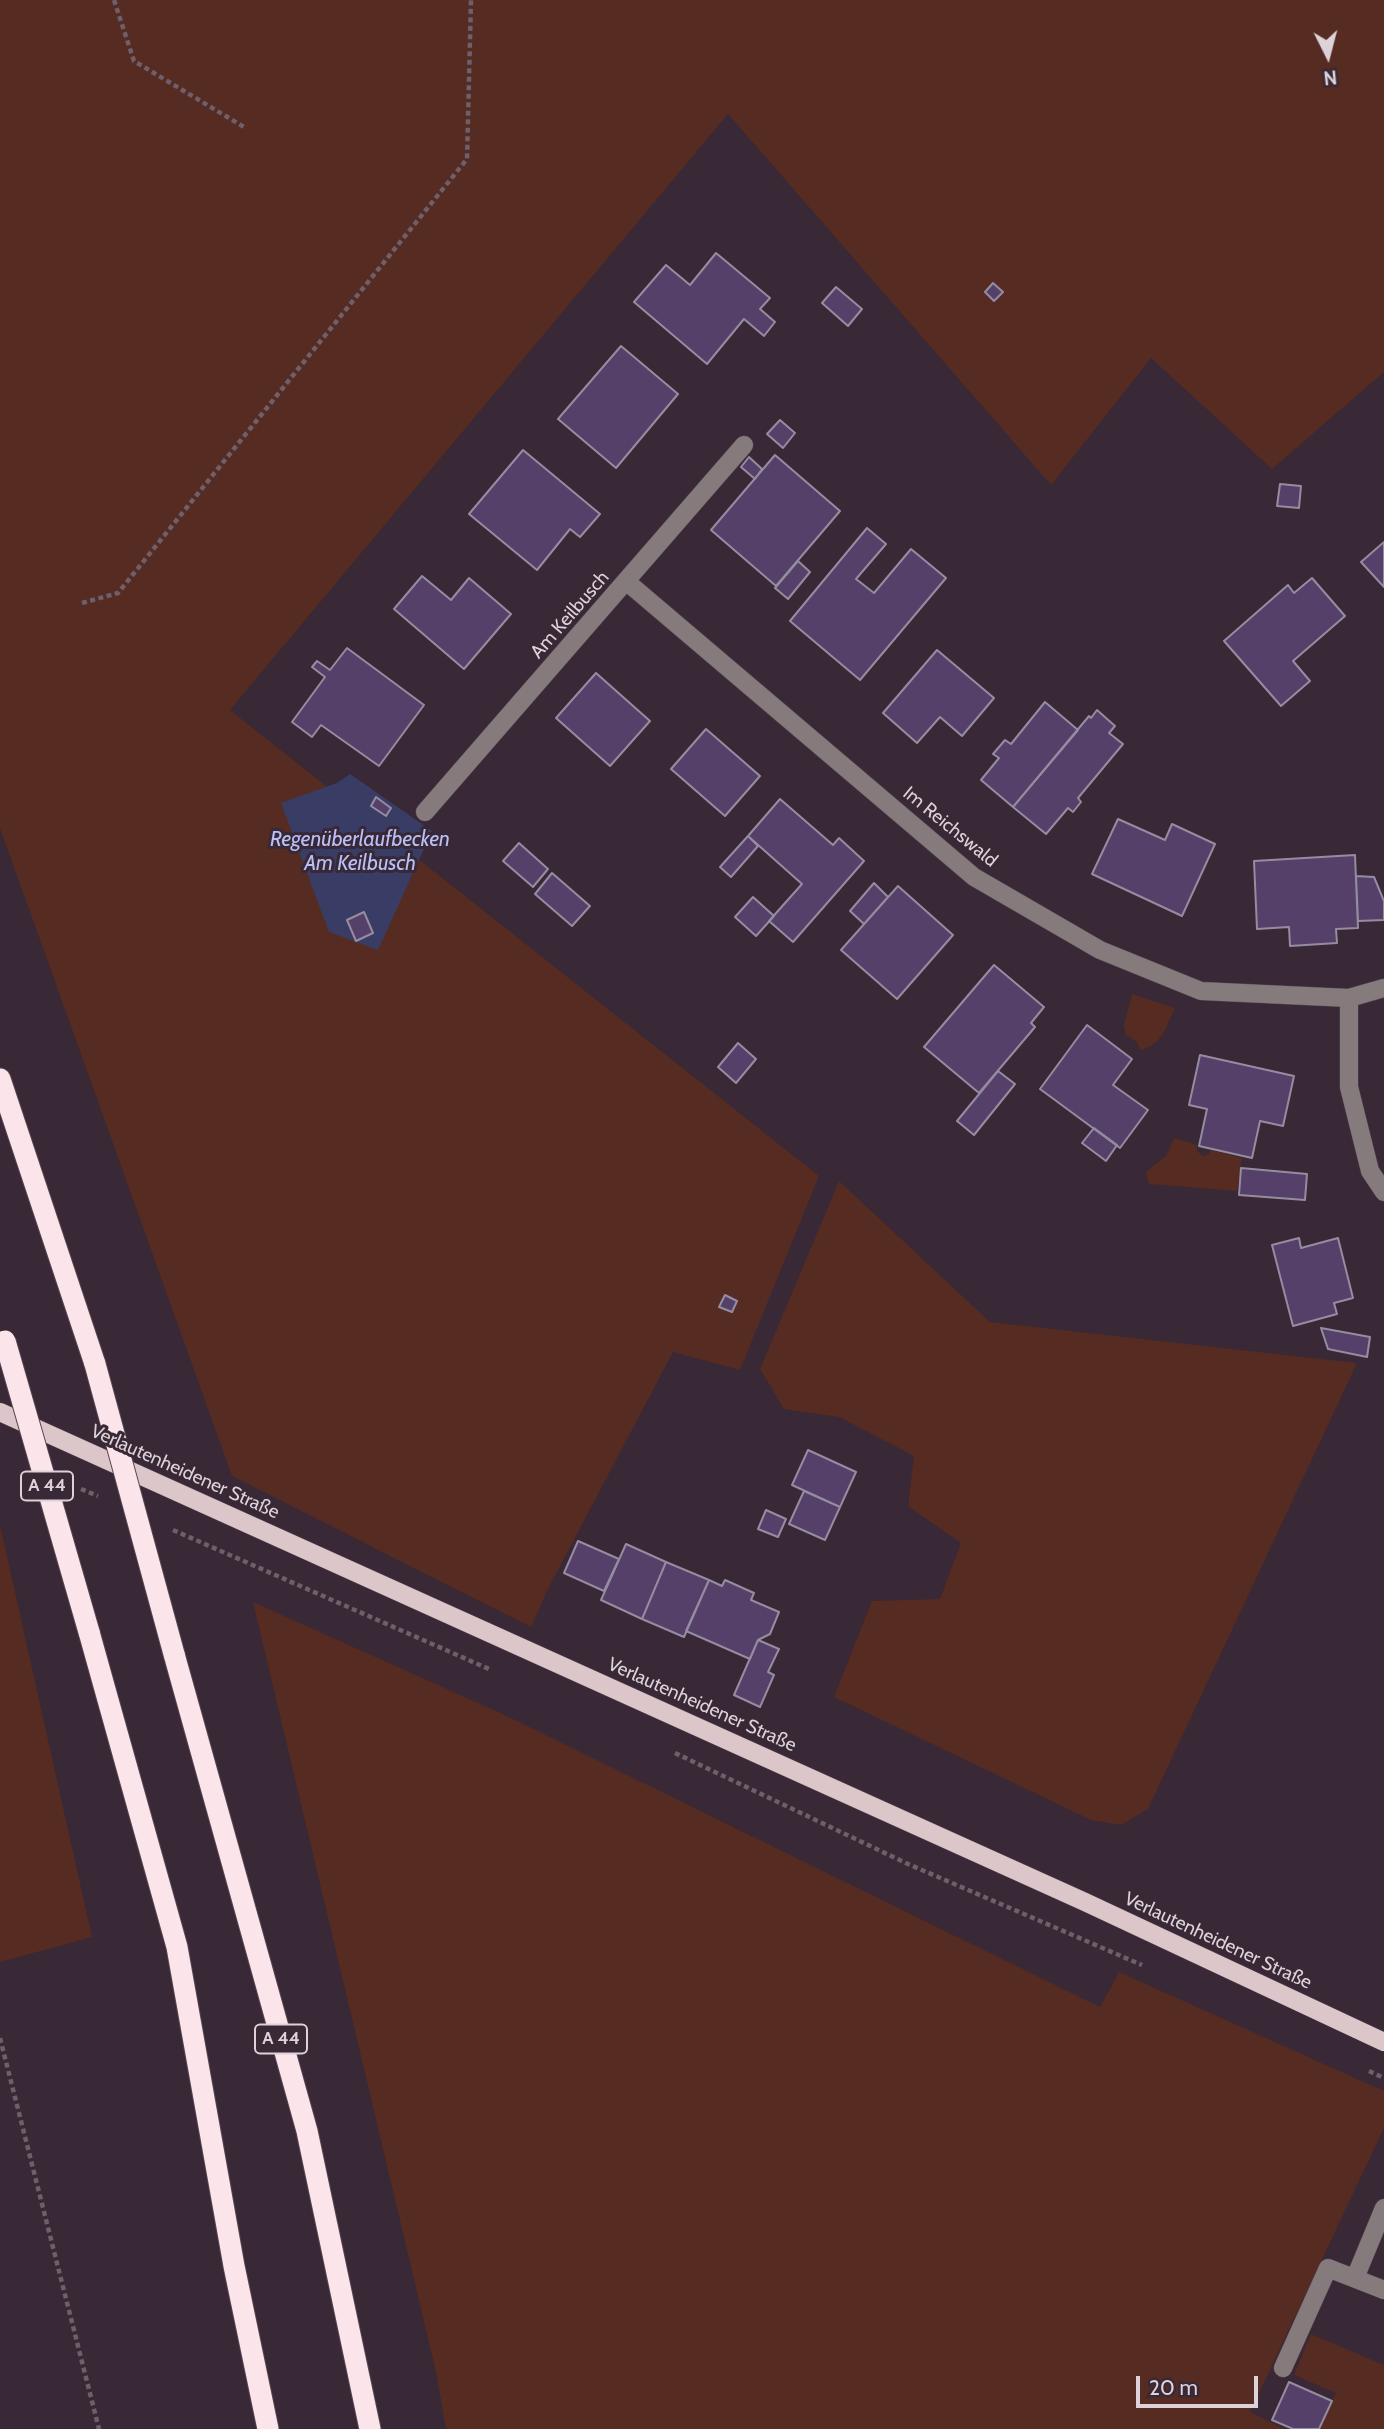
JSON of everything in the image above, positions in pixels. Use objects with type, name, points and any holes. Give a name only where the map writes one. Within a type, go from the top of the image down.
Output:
[{"type":"highway","name":"A 44","points":[[0,1079],[94,1364],[307,2131],[370,2429]]},
{"type":"highway","name":"A 44","points":[[2,1333],[177,1947],[234,2266],[268,2429]]},
{"type":"main road","name":"Verlautenheidener Straße","points":[[0,1412],[1060,1891],[1384,2042]]},
{"type":"street","name":"Am Keilbusch","points":[[425,812],[744,445]]},
{"type":"street","name":"Im Reichswald","points":[[627,582],[974,877],[1100,950],[1201,991],[1349,998],[1384,988]]},
{"type":"street","points":[[1349,998],[1349,1087],[1370,1171],[1384,1192]]},
{"type":"street","points":[[1355,2278],[1384,2208]]},
{"type":"street","points":[[1283,2368],[1328,2268],[1384,2290]]},
{"type":"path","points":[[114,0],[134,61],[244,127]]},
{"type":"path","points":[[82,603],[118,593],[467,159],[471,0]]},
{"type":"path","points":[[76,1487],[102,1498]]},
{"type":"path","points":[[165,1527],[492,1671]]},
{"type":"path","points":[[668,1750],[908,1864],[1150,1969]]},
{"type":"path","points":[[0,2038],[99,2429]]},
{"type":"path","points":[[1359,2067],[1384,2078]]},
{"type":"shaded area","points":[[0,0],[1384,0],[1384,372],[1272,469],[1151,358],[1051,485],[728,114],[230,710],[819,1176],[740,1370],[673,1352],[548,1589],[531,1627],[232,1476],[0,828]]},
{"type":"shaded area","points":[[1132,994],[1175,1008],[1158,1040],[1140,1050],[1137,1042],[1126,1035],[1124,1025]]},
{"type":"shaded area","points":[[1174,1138],[1197,1145],[1197,1151],[1203,1156],[1211,1150],[1242,1158],[1237,1191],[1149,1184],[1146,1172],[1166,1156]]},
{"type":"shaded area","points":[[839,1181],[990,1322],[1357,1363],[1148,1809],[1121,1825],[1091,1820],[834,1697],[872,1601],[940,1599],[961,1543],[908,1506],[914,1456],[839,1417],[784,1409],[760,1369]]},
{"type":"shaded area","points":[[0,1525],[92,1937],[0,1962]]},
{"type":"shaded area","points":[[253,1602],[507,1716],[1100,2007],[1119,1972],[1384,2091],[1384,2128],[1250,2412],[1284,2429],[446,2429],[436,2372]]},
{"type":"shaded area","points":[[1311,2334],[1384,2365],[1384,2429],[1320,2429],[1336,2393],[1294,2375]]},
{"type":"water","name":"Regenüberlaufbecken Am Keilbusch","points":[[350,774],[432,831],[378,950],[329,932],[281,803],[337,783]]},
{"type":"building","points":[[716,253],[770,298],[760,309],[775,322],[764,336],[744,319],[707,364],[634,302],[666,265],[690,285]]},
{"type":"building","points":[[993,283],[1003,292],[994,301],[985,292]]},
{"type":"building","points":[[836,287],[862,309],[848,326],[822,303]]},
{"type":"building","points":[[621,346],[678,394],[616,468],[558,419]]},
{"type":"building","points":[[780,420],[795,433],[783,448],[767,434]]},
{"type":"building","points":[[523,450],[600,514],[580,537],[570,529],[537,570],[469,514]]},
{"type":"building","points":[[775,455],[840,511],[776,586],[711,530]]},
{"type":"building","points":[[749,457],[762,469],[755,479],[741,467]]},
{"type":"building","points":[[1280,484],[1301,486],[1299,508],[1277,506]]},
{"type":"building","points":[[867,528],[886,544],[856,579],[874,593],[911,549],[946,578],[860,680],[790,621]]},
{"type":"building","points":[[1384,542],[1384,587],[1361,562]]},
{"type":"building","points":[[798,561],[810,572],[788,599],[775,588]]},
{"type":"building","points":[[422,576],[451,600],[469,578],[511,614],[464,669],[394,609]]},
{"type":"building","points":[[1312,578],[1345,616],[1293,661],[1310,681],[1281,706],[1224,641],[1288,585],[1294,593]]},
{"type":"building","points":[[347,648],[424,705],[379,766],[321,725],[312,737],[292,722],[325,677],[312,667],[317,661],[330,670]]},
{"type":"building","points":[[937,650],[994,698],[962,736],[940,717],[917,743],[883,713]]},
{"type":"building","points":[[596,673],[650,721],[610,766],[556,718]]},
{"type":"building","points":[[1045,702],[1078,730],[1013,807],[981,780],[999,758],[993,754],[1005,740],[1011,744]]},
{"type":"building","points":[[1097,710],[1115,726],[1109,733],[1123,744],[1078,798],[1081,802],[1073,812],[1068,808],[1046,834],[1013,807],[1089,716],[1091,718]]},
{"type":"building","points":[[706,729],[760,776],[725,816],[671,769]]},
{"type":"building","points":[[376,797],[391,808],[386,816],[371,806]]},
{"type":"building","points":[[780,799],[833,845],[839,838],[864,861],[793,942],[769,921],[802,884],[748,836]]},
{"type":"building","points":[[1118,819],[1165,840],[1172,824],[1215,844],[1182,916],[1092,874]]},
{"type":"building","points":[[748,836],[758,846],[731,877],[720,867]]},
{"type":"building","points":[[519,843],[548,869],[533,887],[503,861]]},
{"type":"building","points":[[1355,855],[1358,928],[1336,929],[1337,943],[1290,946],[1289,927],[1257,929],[1254,861]]},
{"type":"building","points":[[552,873],[590,906],[572,926],[535,894]]},
{"type":"building","points":[[1356,876],[1374,877],[1384,901],[1384,920],[1358,921]]},
{"type":"building","points":[[874,883],[888,897],[864,924],[850,911]]},
{"type":"building","points":[[898,886],[953,935],[897,999],[841,950]]},
{"type":"building","points":[[753,897],[774,916],[756,936],[735,917]]},
{"type":"building","points":[[364,912],[373,933],[356,941],[347,920]]},
{"type":"building","points":[[994,965],[1044,1007],[1031,1023],[1035,1027],[979,1093],[924,1047]]},
{"type":"building","points":[[1087,1025],[1132,1059],[1113,1085],[1148,1110],[1120,1148],[1040,1089]]},
{"type":"building","points":[[738,1043],[756,1059],[736,1083],[718,1067]]},
{"type":"building","points":[[1200,1055],[1294,1076],[1283,1126],[1260,1121],[1252,1158],[1199,1146],[1207,1109],[1189,1105]]},
{"type":"building","points":[[998,1071],[1015,1084],[974,1135],[957,1121]]},
{"type":"building","points":[[1094,1128],[1117,1145],[1106,1161],[1082,1143]]},
{"type":"building","points":[[1241,1168],[1307,1174],[1305,1200],[1239,1195]]},
{"type":"building","points":[[1299,1238],[1301,1248],[1338,1238],[1353,1298],[1334,1303],[1337,1314],[1293,1326],[1272,1245]]},
{"type":"building","points":[[725,1295],[737,1301],[732,1312],[719,1307]]},
{"type":"building","points":[[1321,1328],[1370,1337],[1367,1357],[1328,1349]]},
{"type":"building","points":[[808,1450],[856,1472],[840,1507],[792,1485]]},
{"type":"building","points":[[804,1491],[840,1507],[825,1540],[789,1524]]},
{"type":"building","points":[[766,1510],[786,1519],[778,1537],[758,1529]]},
{"type":"building","points":[[578,1541],[619,1559],[604,1591],[564,1573]]},
{"type":"building","points":[[626,1544],[666,1562],[642,1619],[601,1600]]},
{"type":"building","points":[[666,1562],[709,1580],[684,1637],[642,1619]]},
{"type":"building","points":[[709,1580],[722,1586],[725,1580],[754,1593],[751,1600],[779,1612],[770,1634],[758,1640],[750,1659],[686,1631]]},
{"type":"building","points":[[758,1640],[779,1649],[768,1672],[774,1675],[760,1707],[734,1695]]},
{"type":"building","points":[[1289,2382],[1332,2401],[1319,2429],[1293,2429],[1272,2420]]}]
